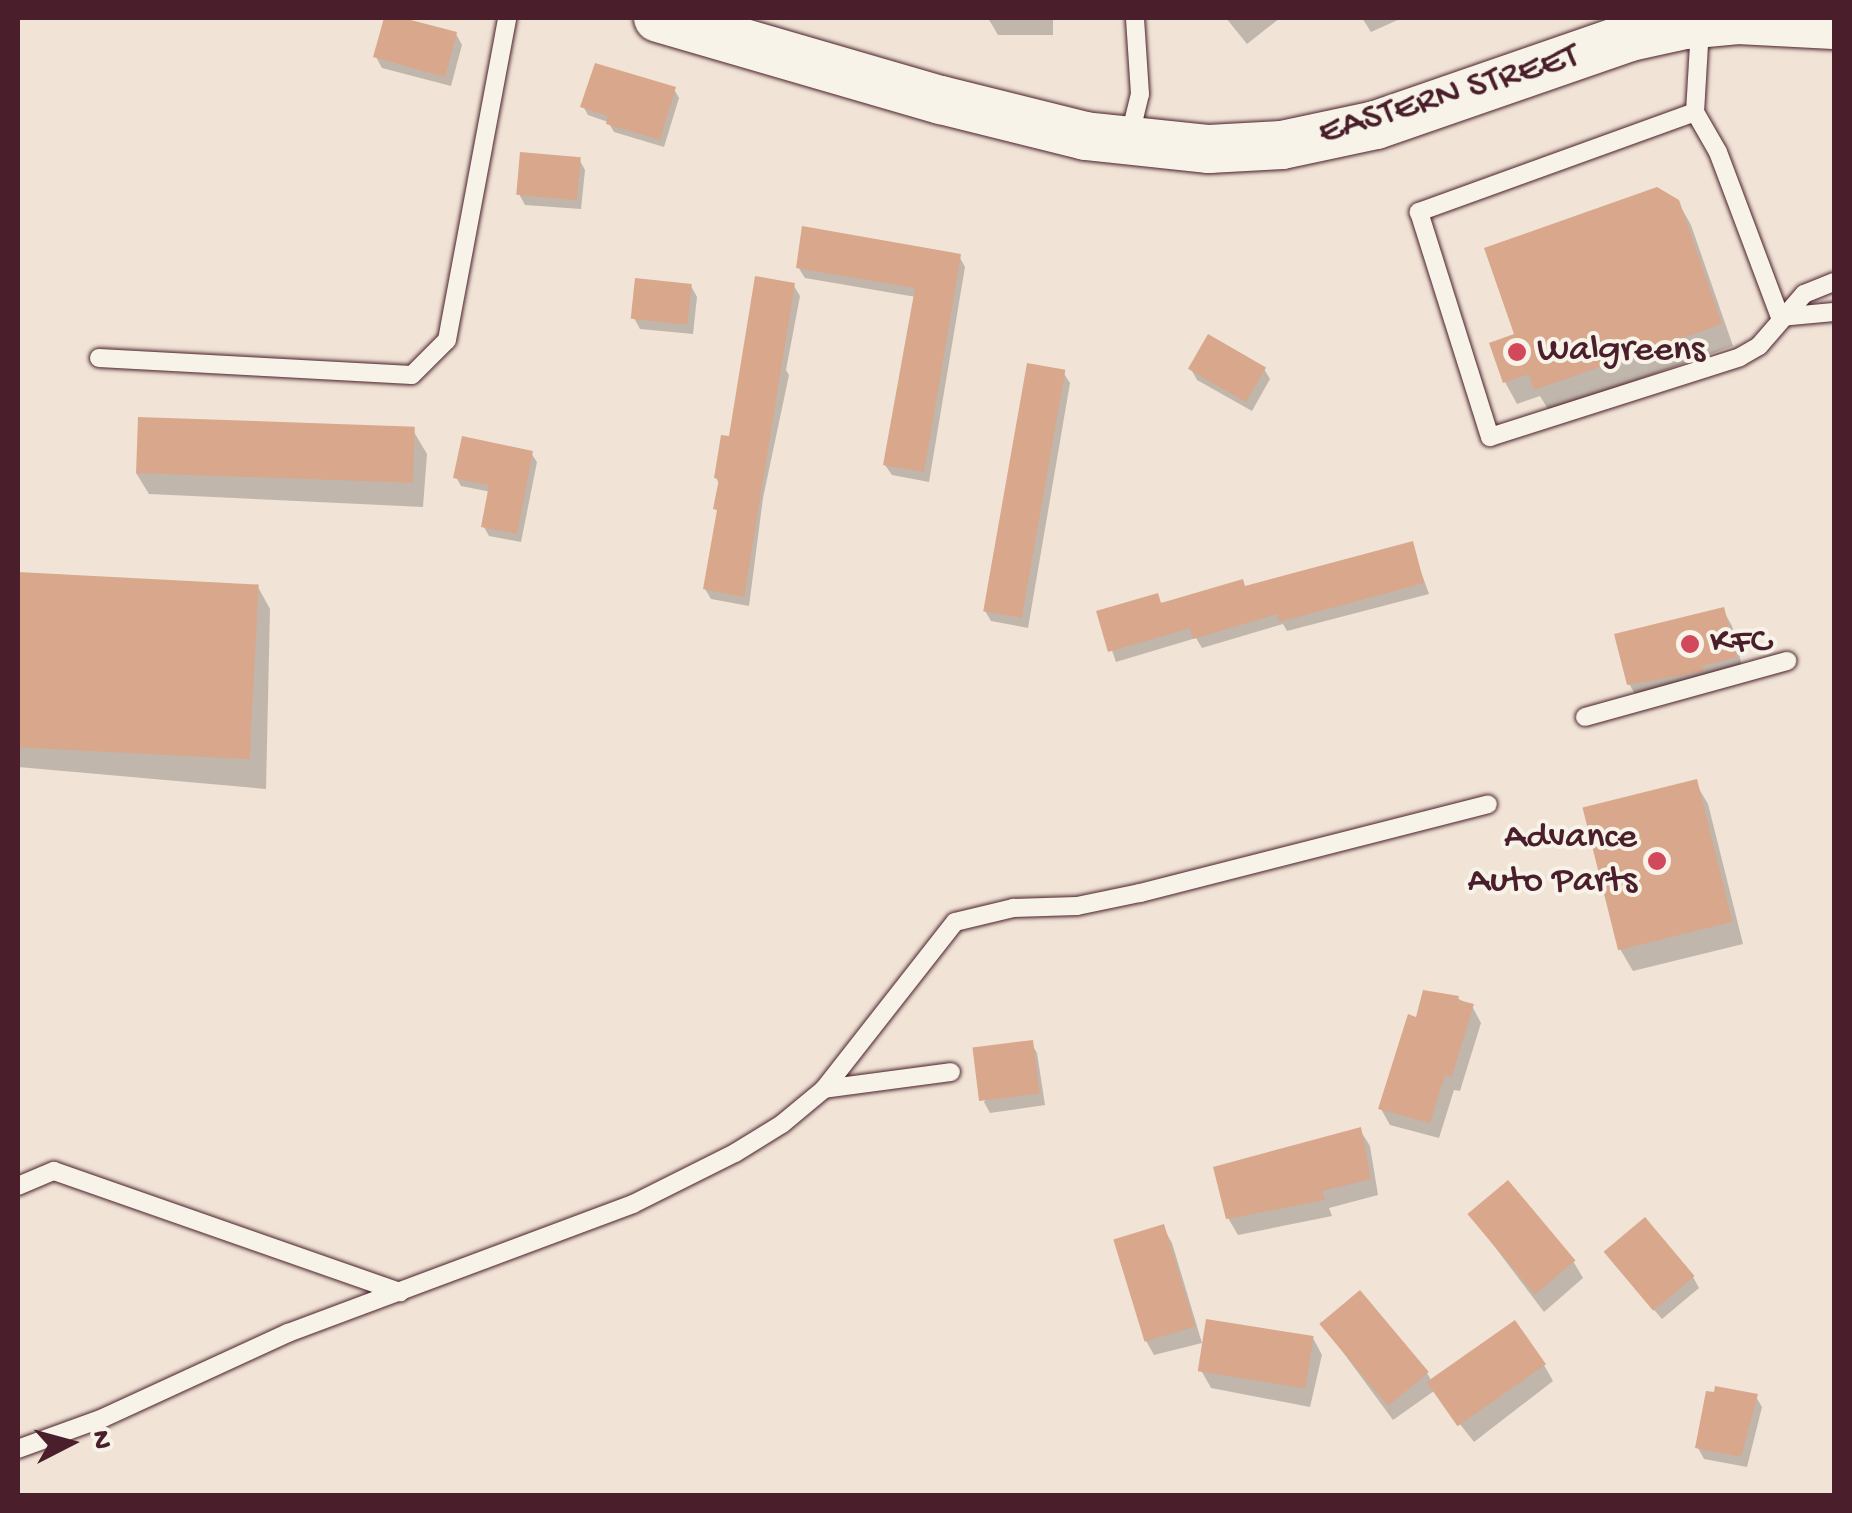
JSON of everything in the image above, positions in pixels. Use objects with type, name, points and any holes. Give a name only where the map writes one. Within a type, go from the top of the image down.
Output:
[{"type":"street","name":"EASTERN STREET","points":[[658,18],[941,100],[1128,144],[1209,150],[1282,146],[1376,126],[1630,38],[1738,20],[1834,25]]},
{"type":"lane","points":[[100,358],[412,375],[447,340],[507,18]]},
{"type":"lane","points":[[1128,144],[1140,94],[1134,18]]},
{"type":"lane","points":[[1700,25],[1695,112],[1718,152],[1780,317]]},
{"type":"lane","points":[[1695,112],[1420,212],[1490,437],[1740,357],[1759,346],[1780,317],[1804,294],[1834,282]]},
{"type":"lane","points":[[1780,317],[1834,312]]},
{"type":"lane","points":[[1585,717],[1788,660]]},
{"type":"lane","points":[[18,1449],[103,1418],[288,1333],[632,1204],[736,1153],[782,1124],[824,1089],[955,922],[1013,908],[1077,906],[1140,893],[1488,804]]},
{"type":"lane","points":[[824,1089],[952,1072]]},
{"type":"lane","points":[[18,1186],[54,1171],[400,1292]]},
{"type":"building","points":[[384,18],[403,18],[457,32],[445,77],[373,57]]},
{"type":"building","points":[[595,63],[676,87],[660,140],[606,124],[608,116],[580,107]]},
{"type":"building","points":[[520,152],[581,157],[577,200],[516,195]]},
{"type":"building","name":"Walgreens","points":[[1657,187],[1679,200],[1722,324],[1534,390],[1529,374],[1503,383],[1489,343],[1514,334],[1484,248]]},
{"type":"building","points":[[802,226],[961,254],[924,472],[883,465],[915,288],[796,268]]},
{"type":"building","points":[[755,276],[795,283],[744,597],[703,589],[717,510],[713,509],[719,479],[714,478],[721,435],[729,436]]},
{"type":"building","points":[[635,278],[692,284],[687,325],[631,319]]},
{"type":"building","points":[[1208,334],[1266,368],[1246,402],[1188,369]]},
{"type":"building","points":[[1027,363],[1065,370],[1022,618],[983,611]]},
{"type":"building","points":[[138,417],[415,427],[413,483],[136,473]]},
{"type":"building","points":[[462,436],[533,451],[517,534],[481,527],[489,485],[453,478]]},
{"type":"building","points":[[1413,541],[1424,583],[1279,622],[1277,614],[1193,639],[1190,628],[1108,652],[1096,611],[1158,593],[1161,603],[1243,579],[1245,586]]},
{"type":"building","points":[[18,572],[259,585],[250,759],[18,747]]},
{"type":"building","points":[[1724,607],[1737,657],[1702,666],[1704,671],[1627,685],[1614,634]]},
{"type":"building","points":[[1697,779],[1733,922],[1618,950],[1583,808]]},
{"type":"building","points":[[1423,990],[1459,996],[1458,1000],[1474,1004],[1452,1076],[1445,1075],[1430,1123],[1378,1109],[1408,1014],[1416,1017]]},
{"type":"building","points":[[1033,1040],[1040,1094],[979,1101],[972,1047]]},
{"type":"building","points":[[1361,1127],[1371,1179],[1322,1191],[1325,1200],[1226,1219],[1213,1167]]},
{"type":"building","points":[[1508,1180],[1575,1260],[1535,1295],[1467,1214]]},
{"type":"building","points":[[1645,1217],[1694,1276],[1653,1311],[1604,1252]]},
{"type":"building","points":[[1164,1224],[1195,1326],[1145,1342],[1113,1239]]},
{"type":"building","points":[[1360,1290],[1429,1372],[1388,1406],[1319,1324]]},
{"type":"building","points":[[1206,1319],[1314,1336],[1305,1388],[1198,1371]]},
{"type":"building","points":[[1515,1320],[1546,1364],[1458,1426],[1427,1382]]},
{"type":"building","points":[[1715,1386],[1758,1394],[1741,1457],[1695,1448],[1706,1391],[1714,1392]]},
{"type":"place","name":"Walgreens","points":[[1517,352]]},
{"type":"place","name":"KFC","points":[[1690,644]]},
{"type":"place","name":"Advance Auto Parts","points":[[1657,861]]}]
